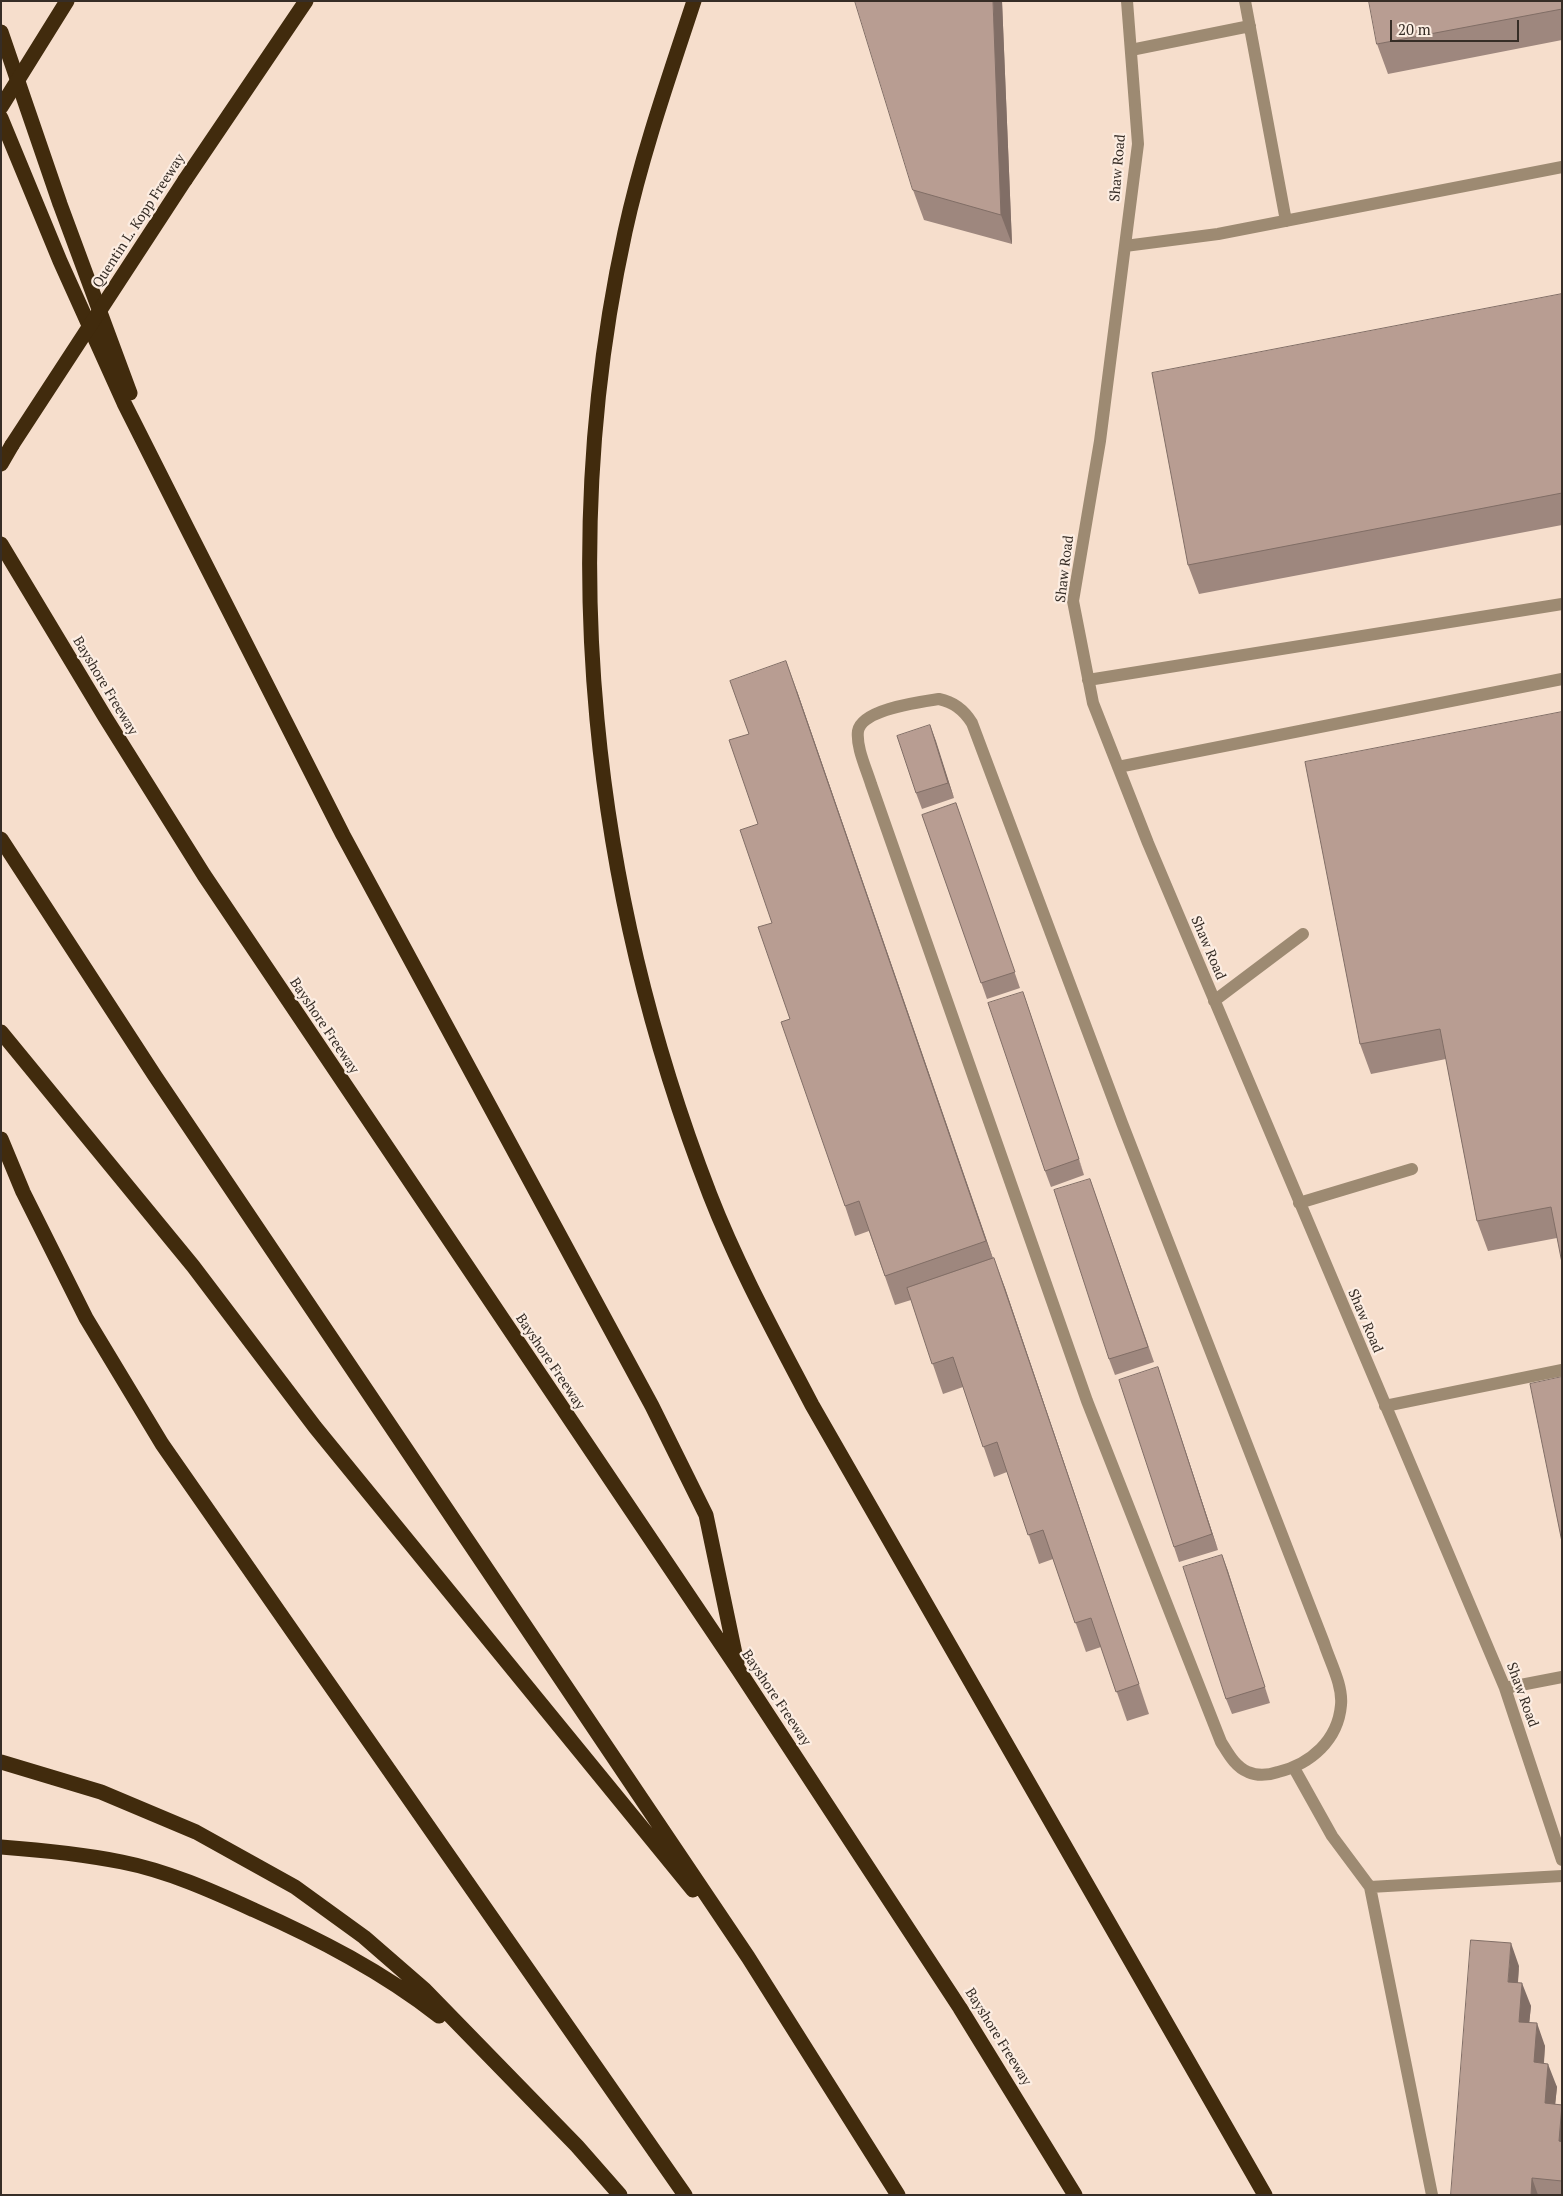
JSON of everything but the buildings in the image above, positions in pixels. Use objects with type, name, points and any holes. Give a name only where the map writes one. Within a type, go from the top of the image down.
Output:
[{"type":"highway","points":[[1,107],[67,1]]},
{"type":"highway","name":"Quentin L. Kopp Freeway","points":[[1,463],[185,180],[306,1]]},
{"type":"highway","points":[[694,1],[659,109],[625,231],[603,358],[591,479],[591,622],[594,696],[606,803],[627,920],[652,1023],[679,1110],[711,1197],[764,1313],[812,1405],[1265,2195]]},
{"type":"highway","points":[[1,32],[60,204],[116,356],[150,445],[188,530]]},
{"type":"highway","points":[[1,118],[60,262],[124,402],[188,530],[343,834],[652,1406],[706,1515],[738,1669]]},
{"type":"highway","name":"Bayshore Freeway","points":[[1,544],[105,717],[254,951],[738,1669],[960,2008],[1075,2195]]},
{"type":"highway","points":[[1,839],[150,1068],[748,1957],[898,2195]]},
{"type":"highway","points":[[1,1032],[194,1266],[315,1427],[748,1957]]},
{"type":"highway","points":[[1,1139],[22,1192],[86,1318],[162,1444],[685,2195]]},
{"type":"highway","points":[[1,1762],[100,1792],[196,1832],[295,1887],[364,1937],[425,1990],[577,2146],[620,2195]]},
{"type":"highway","points":[[1,1847],[52,1851],[124,1862],[204,1887],[279,1921],[357,1960],[423,2003],[493,2061]]},
{"type":"street","name":"Shaw Road","points":[[1127,1],[1138,144],[1100,441],[1073,601],[1093,703],[1214,1001],[1505,1688],[1562,1860]]},
{"type":"street","points":[[1245,1],[1286,221]]},
{"type":"street","points":[[1131,50],[1250,26]]},
{"type":"street","points":[[1125,246],[1218,234],[1562,167]]},
{"type":"street","points":[[1088,680],[1562,604]]},
{"type":"street","points":[[1118,766],[1562,679]]},
{"type":"street","points":[[939,699],[949,701],[958,706],[966,713],[972,723],[1122,1123],[1340,1690],[1339,1716],[1336,1727],[1328,1741],[1316,1754],[1294,1768],[1268,1775],[1250,1773],[1237,1766],[1220,1742],[1088,1401],[871,784],[858,741],[858,730],[862,721],[876,714],[939,699]]},
{"type":"street","points":[[1214,1001],[1303,934]]},
{"type":"street","points":[[1300,1203],[1412,1169]]},
{"type":"street","points":[[1385,1406],[1562,1370]]},
{"type":"street","points":[[1505,1688],[1562,1677]]},
{"type":"street","points":[[1294,1768],[1332,1836],[1370,1887],[1432,2195]]},
{"type":"street","points":[[1370,1887],[1562,1876]]}]
